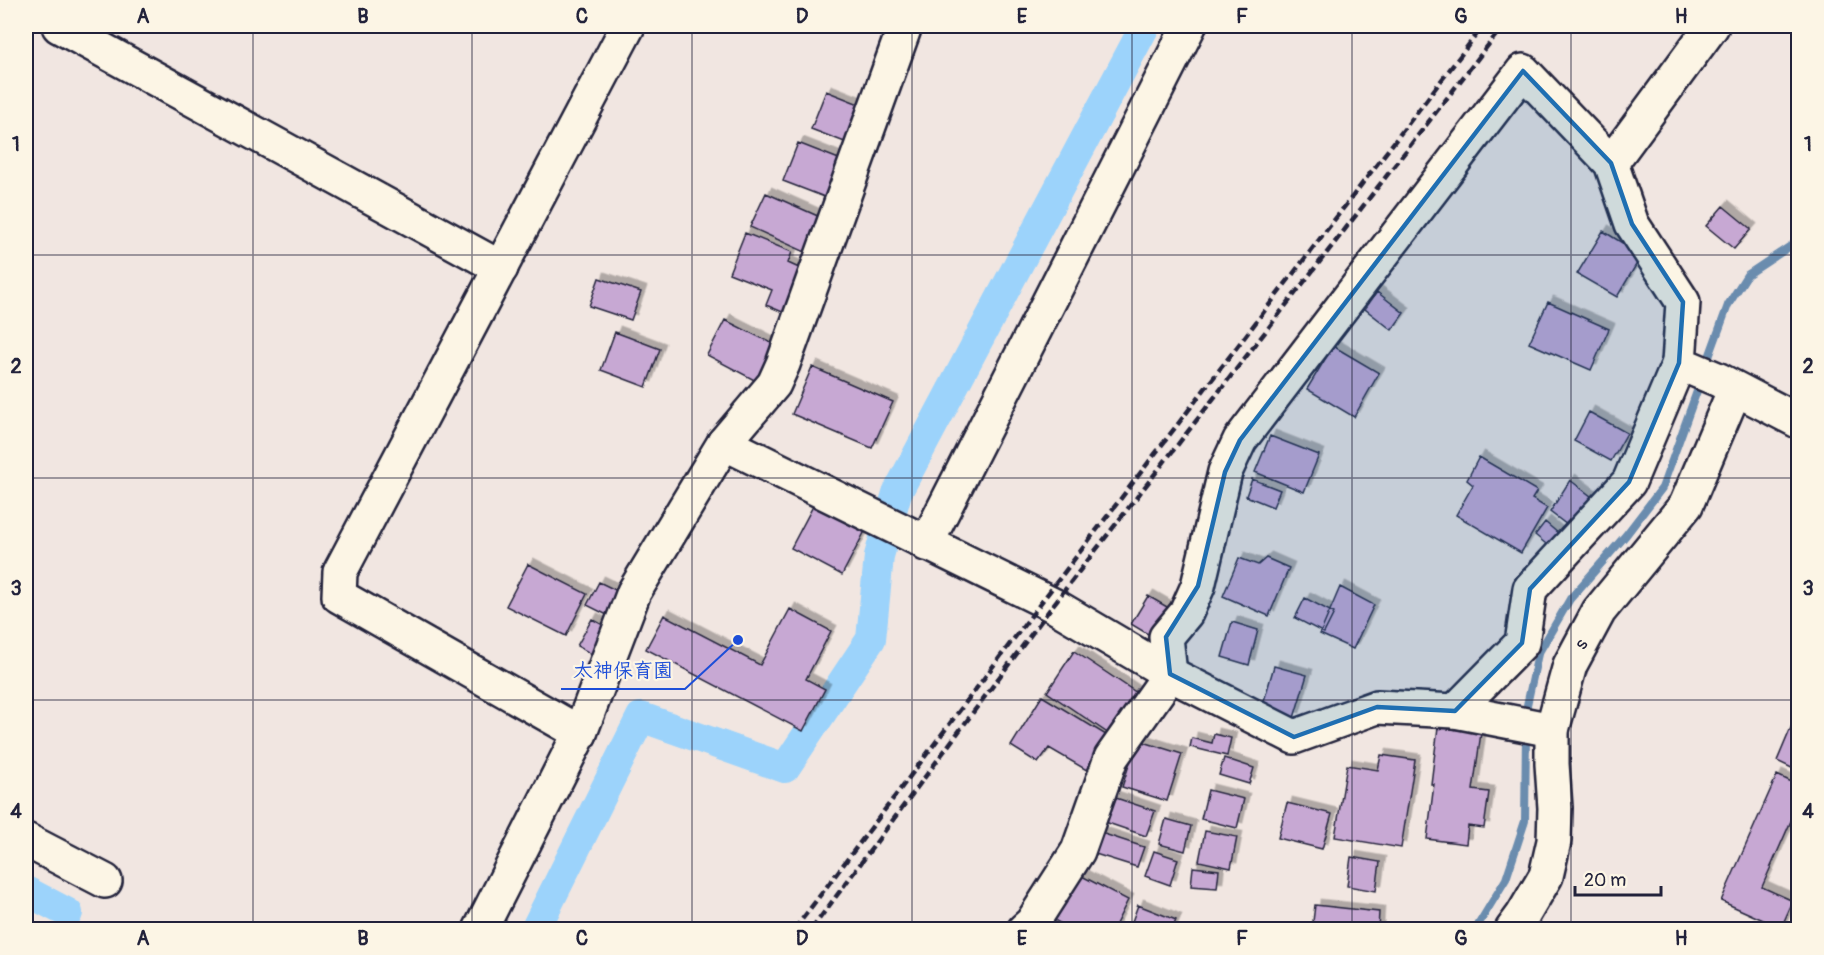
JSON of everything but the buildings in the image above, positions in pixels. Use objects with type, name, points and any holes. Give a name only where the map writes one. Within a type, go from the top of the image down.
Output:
[{"type":"street","points":[[59,26],[501,268]]},
{"type":"street","points":[[580,733],[339,596],[340,572],[628,26]]},
{"type":"street","points":[[480,930],[580,733],[634,592],[724,443],[774,384],[905,26]]},
{"type":"street","points":[[926,544],[1189,26]]},
{"type":"street","points":[[1611,163],[1712,26]]},
{"type":"street","points":[[1024,930],[1032,923],[1078,851],[1111,758],[1170,674],[1166,637],[1186,613],[1198,586],[1225,472],[1240,440],[1523,71],[1611,163],[1632,224],[1683,302],[1706,375],[1798,421]]},
{"type":"street","points":[[1455,711],[1522,643],[1530,589],[1629,482],[1706,375]]},
{"type":"street","name":"s","points":[[1512,930],[1546,876],[1554,841],[1552,730],[1570,665],[1599,611],[1686,505],[1706,375]]},
{"type":"street","points":[[724,443],[1053,605],[1170,674],[1294,737],[1377,707],[1455,711],[1552,730]]},
{"type":"street","points":[[26,840],[105,881]]},
{"type":"highlighted area","points":[[1523,71],[1611,163],[1632,224],[1683,302],[1679,363],[1629,482],[1530,589],[1522,643],[1455,711],[1377,707],[1294,737],[1170,674],[1166,637],[1198,586],[1225,472],[1240,440]]},
{"type":"waterway","points":[[535,930],[641,717],[785,768],[871,639],[879,556],[897,493],[1145,26]]},
{"type":"waterway","points":[[1705,368],[1728,305],[1747,275],[1798,241]]},
{"type":"waterway","points":[[1527,719],[1527,705],[1538,654],[1570,599],[1626,535],[1662,488],[1701,380]]},
{"type":"waterway","points":[[1475,930],[1506,879],[1525,821],[1526,732]]},
{"type":"waterway","points":[[26,891],[68,913]]},
{"type":"railway","points":[[794,930],[1043,600],[1483,26]]},
{"type":"railway","points":[[811,930],[1053,605],[1503,26]]},
{"type":"place","name":"太神保育園","points":[[738,640]]}]
